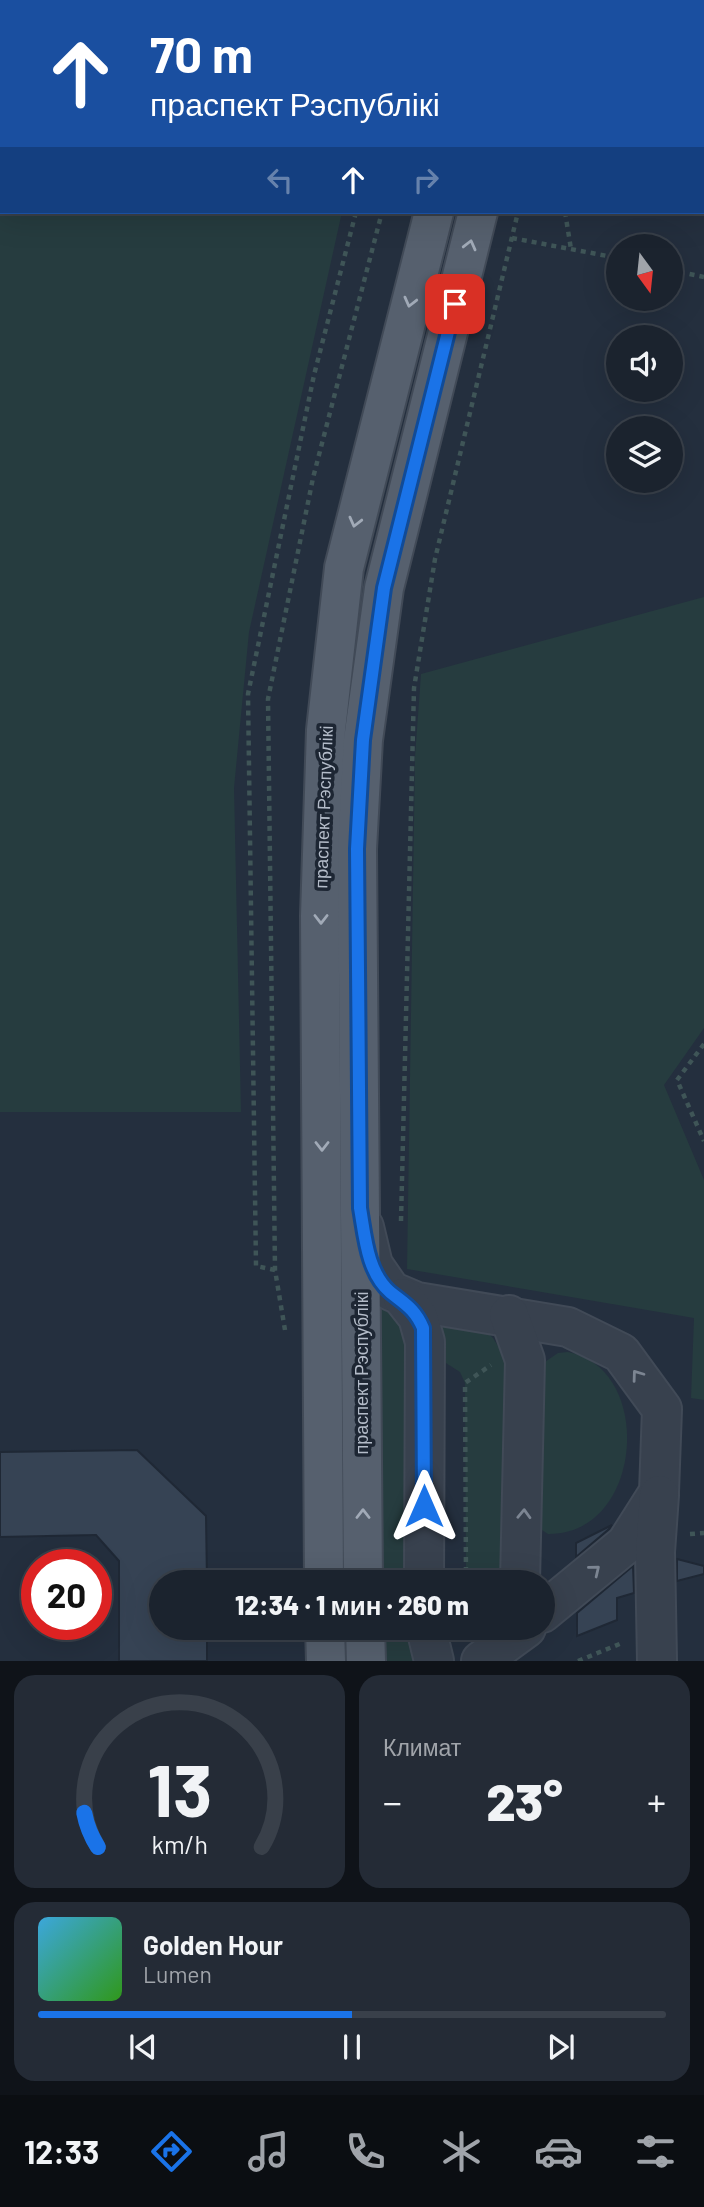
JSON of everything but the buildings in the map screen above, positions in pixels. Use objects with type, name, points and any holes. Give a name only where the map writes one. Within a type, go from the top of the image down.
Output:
[{"type":"main road","name":"праспект Рэспублікі","points":[[324,1570],[320,916],[326,730],[344,568],[433,214]]},
{"type":"main road","name":"праспект Рэспублікі","points":[[363,1570],[357,849],[363,740],[384,588],[478,214]]},
{"type":"main road","points":[[325,1640],[326,1661]]},
{"type":"main road","points":[[365,1640],[366,1661]]},
{"type":"lane","points":[[360,1208],[373,1265],[390,1292],[403,1298],[568,1326],[621,1353],[662,1409],[655,1552],[657,1661]]},
{"type":"lane","points":[[403,1298],[418,1317],[425,1342],[424,1570]]},
{"type":"lane","points":[[509,1315],[525,1360],[520,1570]]},
{"type":"lane","points":[[555,1602],[626,1544],[659,1492]]},
{"type":"lane","points":[[429,1640],[434,1661]]},
{"type":"lane","points":[[481,1661],[508,1640]]},
{"type":"path","points":[[275,1270],[257,1266],[248,694],[314,375],[355,214]]},
{"type":"path","points":[[400,1230],[414,688],[435,559],[518,214]]},
{"type":"path","points":[[565,214],[571,249]]},
{"type":"path","points":[[512,237],[606,256]]},
{"type":"path","points":[[683,273],[704,277]]},
{"type":"path","points":[[704,1044],[677,1080],[704,1142]]},
{"type":"path","points":[[466,1570],[465,1383],[499,1359],[509,1315]]},
{"type":"green space","points":[[0,214],[342,214],[249,632],[234,788],[241,1112],[0,1112]]},
{"type":"green space","points":[[704,597],[704,1028],[664,1085],[704,1180],[704,1400],[691,1398],[694,1318],[407,1269],[415,757],[421,674]]},
{"type":"green space","points":[[389,1306],[409,1319],[416,1570],[374,1570],[377,1313]]},
{"type":"green space","points":[[444,1323],[480,1325],[493,1338],[509,1364],[505,1570],[466,1570],[465,1383],[460,1372],[438,1358],[437,1331]]},
{"type":"green space","points":[[568,1352],[596,1364],[615,1387],[625,1417],[627,1449],[619,1481],[604,1508],[580,1527],[548,1534],[539,1528],[542,1364],[558,1353]]},
{"type":"green space","points":[[376,1640],[419,1640],[416,1661],[377,1661]]},
{"type":"route","points":[[424,1506],[423,1328],[412,1307],[403,1298],[390,1292],[373,1265],[360,1208],[357,849],[363,740],[384,588],[455,304]]}]
